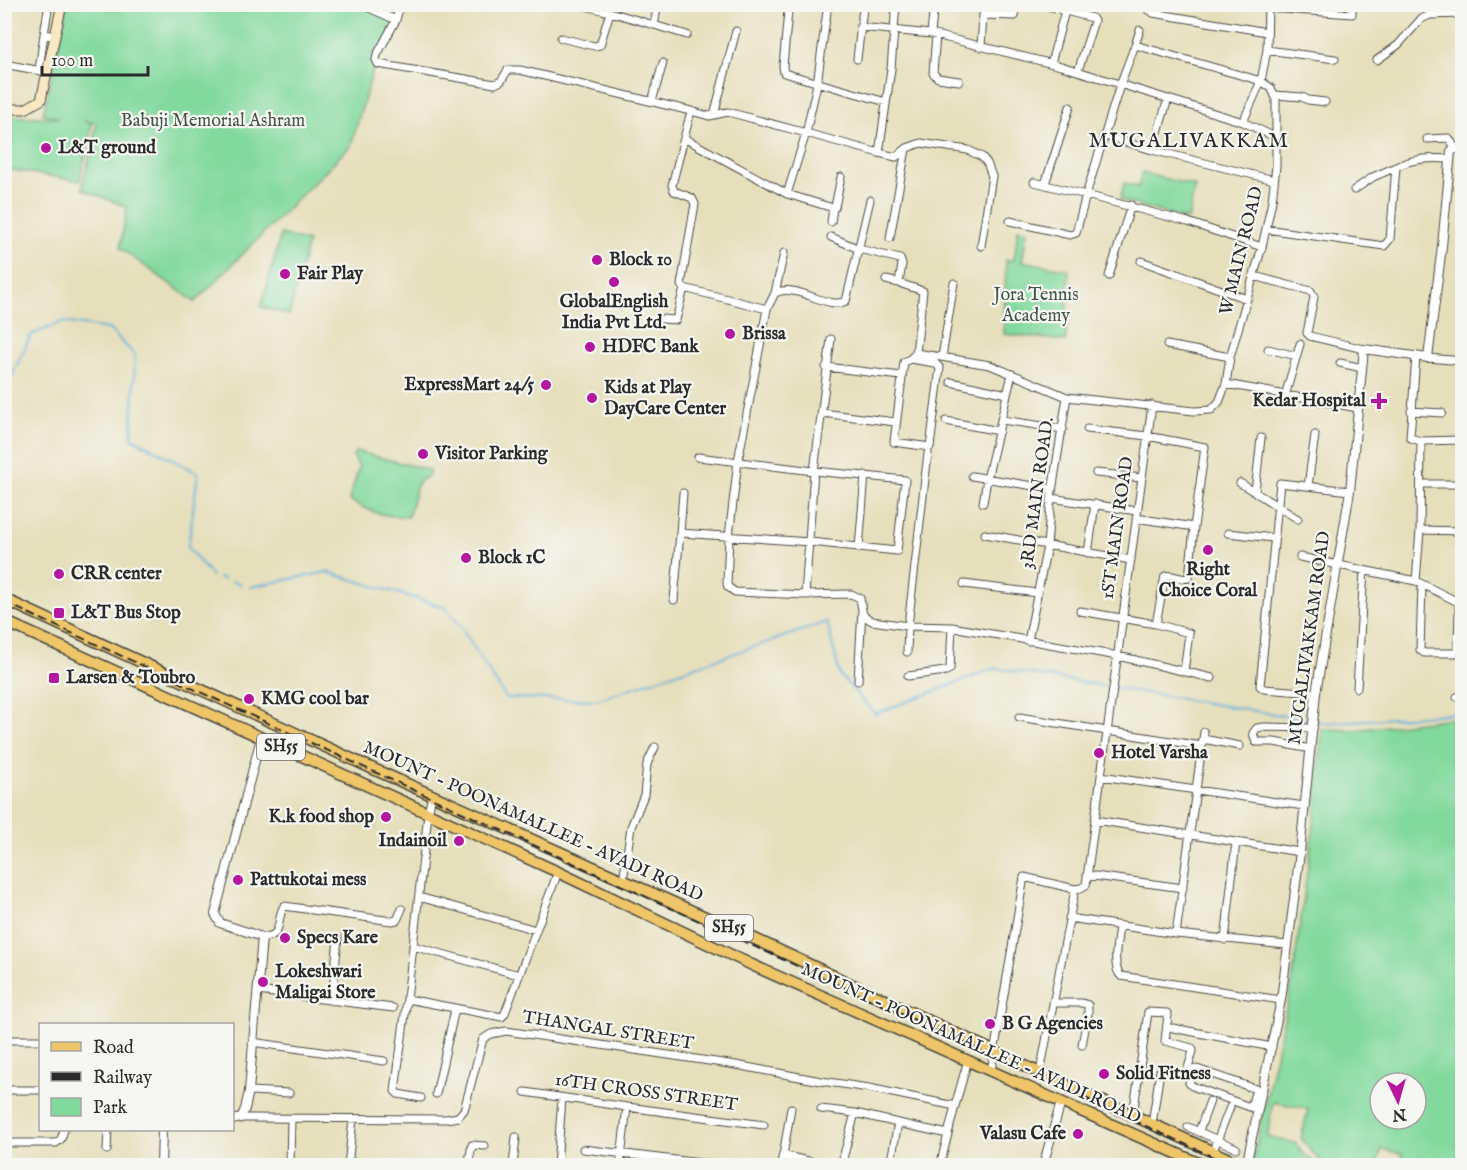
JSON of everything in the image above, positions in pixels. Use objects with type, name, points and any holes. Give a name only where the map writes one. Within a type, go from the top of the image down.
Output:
[{"type":"main road","points":[[4,109],[25,109],[41,100],[45,91],[43,71],[55,36],[62,4]]},
{"type":"main road","name":"MOUNT - POONAMALLEE - AVADI ROAD","points":[[4,599],[432,795],[757,940],[1245,1166]]},
{"type":"main road","name":"MOUNT - POONAMALLEE - AVADI ROAD","points":[[4,621],[558,872],[752,965],[1205,1166]]},
{"type":"main road","points":[[1088,1114],[1096,1098]]},
{"type":"street","points":[[4,64],[43,71],[44,33],[49,4]]},
{"type":"street","points":[[360,4],[396,20]]},
{"type":"street","points":[[400,4],[396,20],[376,60],[378,64],[495,84],[501,81],[508,70],[520,70],[704,115],[728,112],[896,157],[907,148],[921,143],[968,150],[987,163],[992,176],[981,246]]},
{"type":"street","points":[[577,4],[687,35]]},
{"type":"street","points":[[654,25],[658,4]]},
{"type":"street","points":[[787,194],[806,133],[817,84],[828,4]]},
{"type":"street","points":[[879,153],[895,32],[896,4]]},
{"type":"street","points":[[934,4],[933,73],[938,78],[959,81]]},
{"type":"street","points":[[1243,122],[1261,81],[1267,50],[1268,6],[1352,14],[1352,4]]},
{"type":"street","points":[[1051,7],[1092,18],[1094,21],[1078,72]]},
{"type":"street","points":[[857,59],[863,8]]},
{"type":"street","points":[[1150,9],[1267,32]]},
{"type":"street","points":[[788,11],[783,70],[788,75],[886,102]]},
{"type":"street","points":[[1051,63],[1065,11]]},
{"type":"street","points":[[561,38],[594,46],[600,45],[610,12]]},
{"type":"street","points":[[1377,60],[1398,45],[1421,19],[1430,15],[1462,14]]},
{"type":"street","points":[[981,46],[983,15],[1015,16]]},
{"type":"street","points":[[860,27],[934,35],[1051,63],[1243,122],[1275,137]]},
{"type":"street","points":[[1010,221],[1073,235],[1077,231],[1120,85],[1140,30]]},
{"type":"street","points":[[714,115],[736,31]]},
{"type":"street","points":[[44,33],[55,36]]},
{"type":"street","points":[[1135,45],[1261,81],[1271,88],[1275,95],[1325,102]]},
{"type":"street","points":[[1267,50],[1335,58]]},
{"type":"street","points":[[652,101],[663,63]]},
{"type":"street","name":"W MAIN ROAD","points":[[1152,405],[1194,411],[1211,410],[1220,402],[1226,384],[1230,357],[1262,248],[1272,201],[1275,95]]},
{"type":"street","points":[[1158,135],[1168,99]]},
{"type":"street","points":[[1045,184],[1070,107]]},
{"type":"street","points":[[662,319],[676,320],[684,288],[680,280],[695,204],[692,198],[674,191],[672,185],[691,111]]},
{"type":"street","points":[[1105,136],[1274,180]]},
{"type":"street","points":[[684,138],[787,194],[833,208]]},
{"type":"street","points":[[1427,139],[1449,138],[1459,147],[1450,151],[1448,187],[1428,358]]},
{"type":"street","points":[[890,238],[907,148]]},
{"type":"street","points":[[1354,190],[1373,177],[1405,162],[1426,158],[1450,159]]},
{"type":"street","points":[[1266,229],[1384,246],[1390,240],[1396,167]]},
{"type":"street","points":[[831,222],[841,177]]},
{"type":"street","points":[[1034,182],[1188,222],[1262,248]]},
{"type":"street","points":[[775,293],[786,290],[838,304],[843,303],[849,296],[870,200]]},
{"type":"street","points":[[1108,276],[1131,207]]},
{"type":"street","points":[[831,237],[859,249],[900,259],[902,264],[899,283]]},
{"type":"street","points":[[784,253],[775,293],[767,309],[738,461],[729,536],[728,587],[735,592],[851,594],[860,598],[863,615],[868,620],[908,626],[952,627],[1118,656],[1212,678]]},
{"type":"street","points":[[1141,261],[1247,299]]},
{"type":"street","points":[[1254,276],[1313,292],[1307,330],[1310,336],[1364,349],[1462,361]]},
{"type":"street","points":[[886,280],[923,291],[916,352],[904,362],[901,376],[894,442],[930,447],[940,368],[935,363],[910,359]]},
{"type":"street","points":[[942,357],[954,283]]},
{"type":"street","points":[[684,288],[767,309]]},
{"type":"street","points":[[805,595],[814,471],[831,339]]},
{"type":"street","points":[[1285,396],[1300,344]]},
{"type":"street","points":[[1167,345],[1230,357]]},
{"type":"street","points":[[1268,349],[1297,356]]},
{"type":"street","name":"MUGALIVAKKAM ROAD","points":[[1245,1166],[1259,1090],[1272,1047],[1281,1000],[1300,852],[1316,696],[1350,491],[1364,349]]},
{"type":"street","points":[[916,352],[990,365],[1067,397]]},
{"type":"street","points":[[1416,356],[1409,435],[1413,440],[1421,441],[1462,440]]},
{"type":"street","points":[[1340,363],[1362,368]]},
{"type":"street","points":[[826,367],[901,376]]},
{"type":"street","points":[[983,502],[1012,374]]},
{"type":"street","points":[[951,382],[1007,394]]},
{"type":"street","points":[[1226,384],[1358,408]]},
{"type":"street","name":"3RD MAIN ROAD.","points":[[1028,641],[1047,546],[1052,489],[1067,397],[1152,405]]},
{"type":"street","name":"1ST MAIN ROAD","points":[[1087,875],[1152,405]]},
{"type":"street","points":[[1411,411],[1442,413]]},
{"type":"street","points":[[822,413],[895,422]]},
{"type":"street","points":[[1002,420],[1063,429]]},
{"type":"street","points":[[946,421],[999,431]]},
{"type":"street","points":[[1087,429],[1147,436],[1205,447],[1190,575],[1185,579],[1165,576],[1156,624]]},
{"type":"street","points":[[1308,486],[1315,435]]},
{"type":"street","points":[[1255,492],[1261,438]]},
{"type":"street","points":[[1420,530],[1462,531],[1462,603],[1457,651],[1454,653],[1422,652],[1419,648],[1419,583],[1421,441]]},
{"type":"street","points":[[907,652],[928,453]]},
{"type":"street","points":[[680,533],[897,551],[905,480],[698,458]]},
{"type":"street","points":[[1096,473],[1142,478]]},
{"type":"street","points":[[859,548],[865,476]]},
{"type":"street","points":[[972,476],[1052,489]]},
{"type":"street","points":[[1240,483],[1298,519]]},
{"type":"street","points":[[1316,696],[1264,689],[1260,686],[1280,483],[1350,491]]},
{"type":"street","points":[[1421,484],[1462,484]]},
{"type":"street","points":[[674,600],[683,494]]},
{"type":"street","points":[[1051,498],[1095,504],[1194,527]]},
{"type":"street","points":[[1088,553],[1095,504]]},
{"type":"street","points":[[1228,532],[1274,538]]},
{"type":"street","points":[[986,534],[1131,560]]},
{"type":"street","points":[[1300,557],[1419,583],[1462,603]]},
{"type":"street","points":[[1357,688],[1364,570]]},
{"type":"street","points":[[964,584],[1038,593]]},
{"type":"street","points":[[858,681],[862,610]]},
{"type":"street","points":[[1080,611],[1156,624],[1189,633],[1184,672]]},
{"type":"street","points":[[908,676],[950,669],[952,627]]},
{"type":"street","points":[[1019,717],[1108,730],[1203,739],[1240,746]]},
{"type":"street","points":[[1311,749],[1274,742],[1256,742],[1253,733],[1257,728],[1264,727],[1313,728]]},
{"type":"street","points":[[261,738],[215,914],[220,923],[262,937],[272,936],[277,932],[281,910],[284,906],[392,921],[397,921],[402,909]]},
{"type":"street","points":[[1176,934],[1203,739]]},
{"type":"street","points":[[623,880],[631,827],[644,795],[647,764],[655,747]]},
{"type":"street","points":[[1101,776],[1304,806]]},
{"type":"street","points":[[421,1098],[398,1094],[396,1091],[432,795]]},
{"type":"street","points":[[1095,820],[1300,852]]},
{"type":"street","points":[[1225,940],[1236,842]]},
{"type":"street","points":[[407,999],[502,1017],[558,872]]},
{"type":"street","points":[[991,1071],[1024,878],[1075,888],[1084,887],[1087,875],[1183,888]]},
{"type":"street","points":[[1040,1073],[1075,888]]},
{"type":"street","points":[[419,897],[536,930]]},
{"type":"street","points":[[1069,918],[1176,934],[1287,945]]},
{"type":"street","points":[[1119,926],[1116,966],[1121,976],[1281,1000]]},
{"type":"street","points":[[237,1119],[246,1109],[249,1091],[262,937]]},
{"type":"street","points":[[332,1001],[338,938]]},
{"type":"street","points":[[413,946],[519,975]]},
{"type":"street","points":[[258,991],[393,1008]]},
{"type":"street","points":[[1053,1002],[1088,1005],[1082,1045]]},
{"type":"street","points":[[436,1094],[455,1009]]},
{"type":"street","points":[[1134,1115],[1148,1012],[1167,1014],[1165,1041],[1193,1050],[1186,1075],[1160,1071],[1152,1124]]},
{"type":"street","points":[[1173,1028],[1272,1047]]},
{"type":"street","name":"THANGAL STREET","points":[[237,1119],[446,1119],[458,1117],[464,1110],[483,1039],[491,1034],[506,1031],[736,1065],[869,1088],[955,1106]]},
{"type":"street","points":[[4,1040],[39,1040]]},
{"type":"street","points":[[252,1042],[384,1061]]},
{"type":"street","points":[[940,1166],[968,1060]]},
{"type":"street","points":[[1255,1109],[1189,1083],[1193,1070],[1197,1069],[1259,1090]]},
{"type":"street","points":[[4,1090],[39,1090]]},
{"type":"street","points":[[249,1091],[289,1093]]},
{"type":"street","name":"16TH CROSS STREET","points":[[525,1092],[764,1125]]},
{"type":"street","points":[[557,1166],[562,1098]]},
{"type":"street","points":[[1199,1131],[1210,1101]]},
{"type":"street","points":[[1043,1166],[1061,1102]]},
{"type":"street","points":[[620,1166],[627,1107]]},
{"type":"street","points":[[1213,1151],[1230,1107]]},
{"type":"street","points":[[791,1108],[782,1161],[829,1166]]},
{"type":"street","points":[[821,1109],[855,1113],[948,1134]]},
{"type":"street","points":[[841,1166],[855,1113]]},
{"type":"street","points":[[290,1166],[291,1118]]},
{"type":"street","points":[[353,1119],[348,1164],[405,1166]]},
{"type":"street","points":[[890,1166],[898,1123]]},
{"type":"street","points":[[1188,1127],[1236,1148]]},
{"type":"street","points":[[4,1143],[56,1143],[61,1139],[64,1131]]},
{"type":"street","points":[[107,1150],[108,1131]]},
{"type":"street","points":[[161,1166],[162,1131]]},
{"type":"street","points":[[513,1166],[516,1137]]},
{"type":"street","points":[[468,1166],[472,1145],[485,1146]]},
{"type":"street","points":[[583,1149],[681,1163],[726,1166]]},
{"type":"green space","name":"Babuji Memorial Ashram","points":[[369,4],[396,20],[376,60],[351,145],[195,302],[120,248],[127,207],[82,189],[97,123],[84,121],[92,124],[80,181],[5,169],[5,138],[10,116],[59,118],[43,114],[67,5]]},
{"type":"green space","points":[[1142,173],[1195,186],[1188,220],[1120,200],[1124,183],[1138,187]]},
{"type":"green space","name":"Jora Tennis Academy","points":[[1018,229],[1027,231],[1022,261],[1069,270],[1066,341],[1004,334],[1006,260],[1014,260]]},
{"type":"green space","name":"Fair Play","points":[[281,234],[308,242],[289,315],[261,307]]},
{"type":"green space","points":[[355,452],[429,470],[429,476],[419,481],[417,485],[408,517],[377,513],[349,500],[359,467],[353,456]]},
{"type":"green space","points":[[1462,717],[1461,1165],[1401,1165],[1402,1154],[1382,1149],[1377,1162],[1382,1165],[1330,1165],[1318,1159],[1301,1139],[1308,1109],[1273,1102],[1267,1137],[1295,1143],[1318,1165],[1257,1166],[1252,1163],[1292,982],[1315,816],[1322,729],[1354,730]]},
{"type":"waterway","points":[[4,386],[7,386],[31,335],[62,322],[109,329],[135,355],[132,438],[198,473],[188,548],[212,576]]},
{"type":"waterway","points":[[250,587],[327,572],[444,607],[457,621],[506,698],[596,700],[827,622],[840,675],[875,714],[995,668],[1310,720]]},
{"type":"waterway","points":[[219,578],[224,579]]},
{"type":"waterway","points":[[232,581],[241,584]]},
{"type":"waterway","points":[[1316,721],[1326,723],[1462,713]]},
{"type":"railway","points":[[4,602],[1233,1166]]},
{"type":"place","name":"L&T ground","points":[[46,148]]},
{"type":"place","name":"Block 10","points":[[597,260]]},
{"type":"place","name":"Fair Play","points":[[285,274]]},
{"type":"place","name":"GlobalEnglish India Pvt Ltd.","points":[[614,282]]},
{"type":"place","name":"Brissa","points":[[730,334]]},
{"type":"place","name":"HDFC Bank","points":[[590,347]]},
{"type":"place","name":"ExpressMart 24/5","points":[[546,385]]},
{"type":"place","name":"Kids at Play DayCare Center","points":[[592,398]]},
{"type":"place","name":"Kedar Hospital","points":[[1379,401]]},
{"type":"place","name":"Visitor Parking","points":[[423,454]]},
{"type":"place","name":"Right Choice Coral","points":[[1208,550]]},
{"type":"place","name":"Block 1C","points":[[466,558]]},
{"type":"place","name":"CRR center","points":[[59,574]]},
{"type":"place","name":"L&T Bus Stop","points":[[59,613]]},
{"type":"place","name":"Larsen & Toubro","points":[[54,678]]},
{"type":"place","name":"KMG cool bar","points":[[249,699]]},
{"type":"place","name":"Hotel Varsha","points":[[1099,753]]},
{"type":"place","name":"K.k food shop","points":[[386,817]]},
{"type":"place","name":"Indainoil","points":[[459,841]]},
{"type":"place","name":"Pattukotai mess","points":[[238,880]]},
{"type":"place","name":"Specs Kare","points":[[285,938]]},
{"type":"place","name":"Lokeshwari Maligai Store","points":[[263,982]]},
{"type":"place","name":"B G Agencies","points":[[990,1024]]},
{"type":"place","name":"Solid Fitness","points":[[1104,1074]]},
{"type":"place","name":"Valasu Cafe","points":[[1078,1134]]},
{"type":"district","name":"MUGALIVAKKAM","points":[[1189,141]]}]
